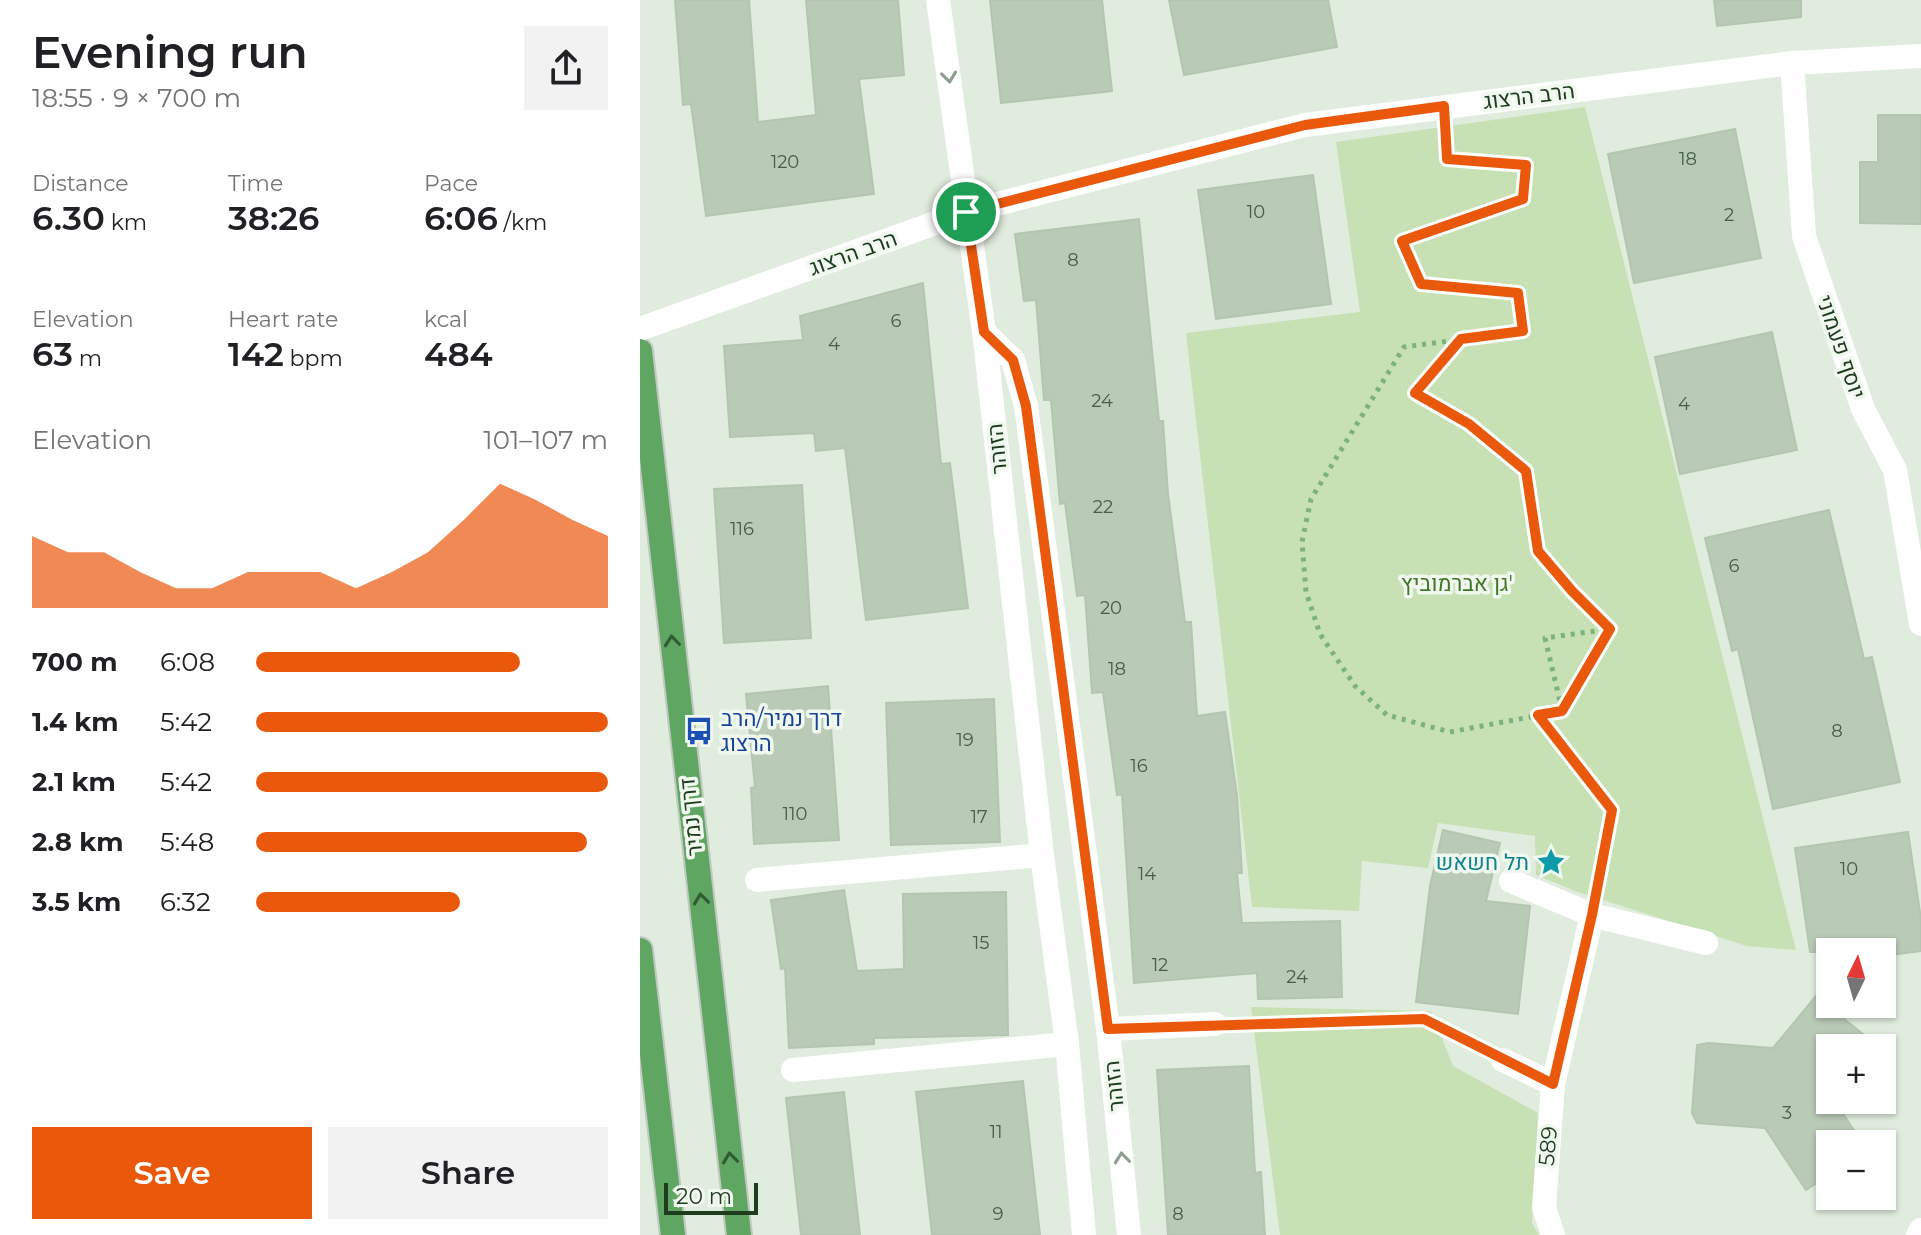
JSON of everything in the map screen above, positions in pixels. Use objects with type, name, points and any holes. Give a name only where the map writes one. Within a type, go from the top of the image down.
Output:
[{"type":"main road","name":"דרך נמיר","points":[[640,351],[739,1235]]},
{"type":"main road","points":[[640,950],[673,1235]]},
{"type":"street","name":"הזוהר","points":[[938,0],[984,332],[1042,855],[1067,1044],[1084,1235]]},
{"type":"street","name":"הרב הרצוג","points":[[640,329],[966,212],[1305,125],[1792,63],[1921,56]]},
{"type":"street","name":"יוסף פעמוני","points":[[1792,63],[1804,236],[1863,409],[1895,470],[1921,624]]},
{"type":"street","name":"הזוהר","points":[[984,332],[1013,360],[1026,406],[1108,1029],[1129,1235]]},
{"type":"street","points":[[757,880],[1042,855]]},
{"type":"street","points":[[1511,881],[1592,915],[1706,943]]},
{"type":"street","name":"589","points":[[1553,1235],[1544,1207],[1553,1084],[1592,915]]},
{"type":"street","points":[[1108,1029],[1215,1024]]},
{"type":"street","points":[[793,1070],[1067,1044]]},
{"type":"street","points":[[1503,1060],[1553,1084]]},
{"type":"path","points":[[1444,106],[1447,159],[1526,165],[1523,199],[1402,241],[1421,284],[1518,293],[1523,331],[1404,347],[1311,499],[1302,542],[1306,592],[1320,634],[1355,686],[1387,715],[1450,732],[1562,711]]},
{"type":"path","points":[[1461,339],[1415,393],[1469,424],[1526,471],[1538,551],[1610,629]]},
{"type":"path","points":[[1562,711],[1610,629]]},
{"type":"path","points":[[1562,711],[1545,638],[1610,629]]},
{"type":"path","points":[[1538,715],[1612,810],[1592,915]]},
{"type":"path","points":[[1215,1024],[1424,1019],[1503,1060]]},
{"type":"green space","name":"גן אברמוביץ'","points":[[1585,107],[1796,950],[1747,946],[1578,892],[1536,875],[1535,836],[1438,823],[1428,868],[1362,861],[1359,911],[1252,907],[1186,333],[1360,312],[1336,142]]},
{"type":"green space","points":[[1251,1007],[1431,1011],[1453,1066],[1538,1113],[1532,1223],[1539,1235],[1280,1235]]},
{"type":"building","points":[[675,0],[749,0],[758,122],[816,115],[806,0],[898,0],[904,75],[859,79],[874,194],[706,216],[691,104],[683,105]]},
{"type":"building","points":[[990,0],[1102,0],[1112,91],[1001,103]]},
{"type":"building","points":[[1169,0],[1328,0],[1337,47],[1184,75]]},
{"type":"building","points":[[1714,0],[1801,0],[1801,17],[1717,26]]},
{"type":"building","points":[[1878,115],[1921,115],[1921,224],[1860,223],[1860,162],[1878,162]]},
{"type":"building","points":[[1735,129],[1761,258],[1634,283],[1608,154]]},
{"type":"building","points":[[1313,175],[1331,304],[1216,319],[1198,190]]},
{"type":"building","points":[[1139,219],[1159,421],[1163,421],[1168,494],[1185,622],[1191,622],[1197,716],[1225,712],[1237,795],[1242,873],[1237,873],[1242,923],[1340,921],[1342,997],[1258,999],[1257,973],[1134,983],[1122,794],[1117,795],[1103,692],[1092,693],[1085,595],[1077,596],[1065,503],[1060,504],[1051,400],[1044,400],[1036,300],[1024,301],[1015,234]]},
{"type":"building","points":[[923,283],[941,464],[950,463],[968,608],[866,620],[845,448],[816,451],[814,433],[730,437],[724,346],[803,340],[800,316]]},
{"type":"building","points":[[1772,332],[1797,450],[1680,474],[1655,357]]},
{"type":"building","points":[[802,485],[811,638],[724,643],[714,489]]},
{"type":"building","points":[[1829,510],[1864,659],[1872,657],[1900,782],[1773,809],[1738,649],[1732,651],[1705,538]]},
{"type":"building","points":[[828,686],[839,840],[754,844],[751,788],[755,787],[746,694]]},
{"type":"building","points":[[994,699],[1000,842],[891,845],[886,703]]},
{"type":"building","points":[[1443,830],[1500,843],[1486,901],[1530,906],[1518,1014],[1416,1002],[1430,886]]},
{"type":"building","points":[[1908,832],[1921,919],[1921,951],[1896,954],[1896,938],[1816,938],[1816,952],[1810,952],[1795,848]]},
{"type":"building","points":[[844,890],[857,971],[904,969],[903,894],[1006,892],[1008,1035],[874,1038],[874,1044],[789,1048],[785,968],[781,969],[771,900]]},
{"type":"building","points":[[1816,996],[1816,1018],[1843,1018],[1863,1034],[1816,1034],[1816,1114],[1843,1114],[1854,1130],[1816,1130],[1816,1183],[1806,1190],[1765,1128],[1697,1123],[1692,1113],[1697,1045],[1708,1043],[1773,1048]]},
{"type":"building","points":[[1249,1066],[1255,1173],[1261,1172],[1265,1235],[1168,1235],[1157,1070]]},
{"type":"building","points":[[1023,1081],[1040,1235],[932,1235],[916,1092]]},
{"type":"building","points":[[844,1092],[860,1235],[801,1235],[786,1098]]},
{"type":"place","name":"דרך נמיר/הרב הרצוג","points":[[699,731]]},
{"type":"place","name":"תל חשאש","points":[[1551,862]]},
{"type":"route","points":[[1444,106],[1447,159],[1526,165],[1523,199],[1402,241],[1421,284],[1518,293],[1523,331],[1461,339],[1415,393],[1469,424],[1526,471],[1538,551],[1610,629],[1562,711],[1538,715],[1612,810],[1592,915],[1553,1084],[1424,1019],[1108,1029],[1026,406],[1013,360],[984,332],[966,212],[1305,125],[1444,106]]}]
